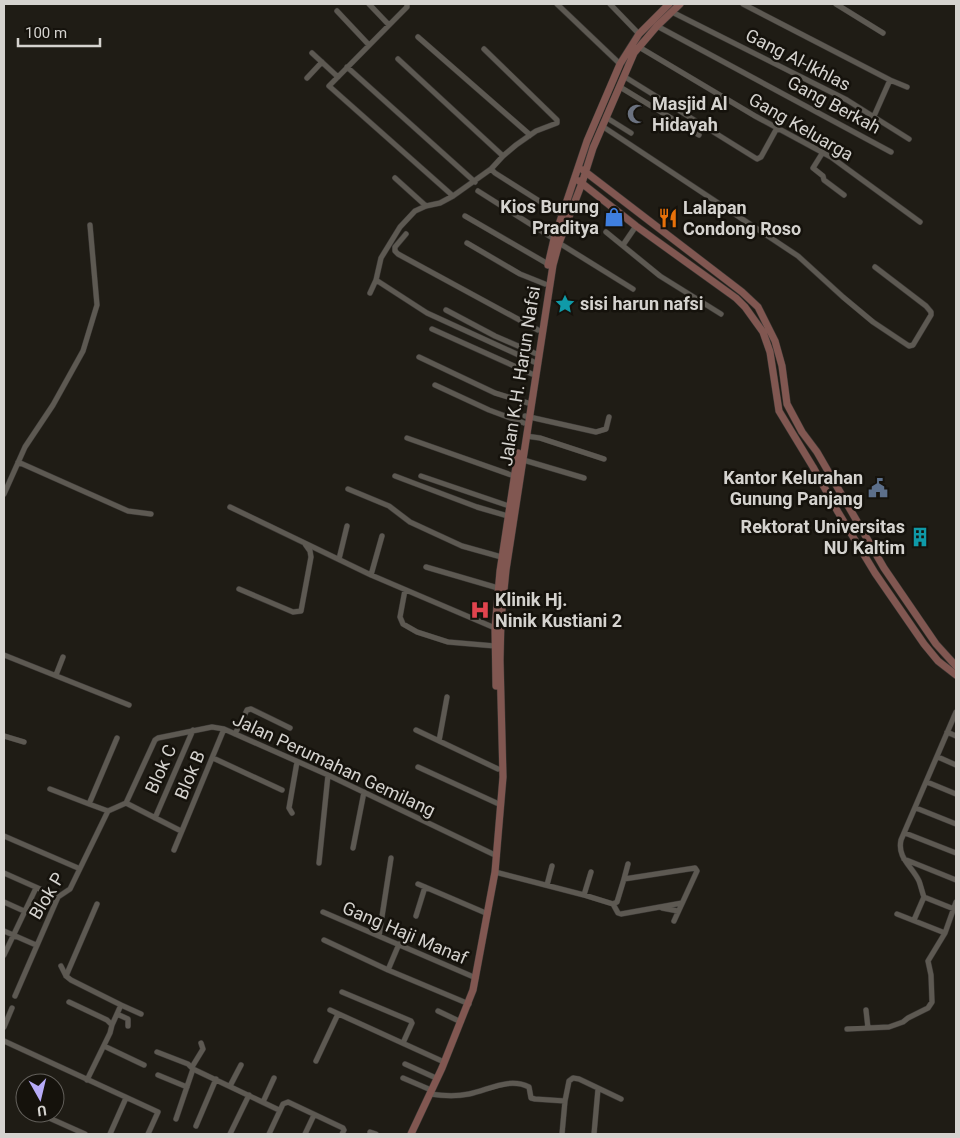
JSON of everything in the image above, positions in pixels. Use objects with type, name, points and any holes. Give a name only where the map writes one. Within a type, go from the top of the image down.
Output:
[{"type":"main road","name":"Jalan K.H. Harun Nafsi","points":[[565,217],[587,141],[620,64],[639,34],[669,4]]},
{"type":"main road","name":"Jalan K.H. Harun Nafsi","points":[[520,459],[526,436],[526,419],[534,362],[537,355],[544,284],[548,264],[556,241],[565,217],[582,183],[602,126],[625,78],[634,54],[638,47],[680,4]]},
{"type":"main road","points":[[579,167],[758,306],[776,341],[782,366],[787,404],[884,568],[936,644],[956,666]]},
{"type":"main road","points":[[575,178],[636,226],[736,298],[745,307],[763,332],[770,352],[779,411],[875,573],[924,644],[938,661],[956,676]]},
{"type":"main road","name":"Jalan K.H. Harun Nafsi","points":[[411,1134],[468,1004],[476,978],[495,872],[501,805],[501,784],[498,769],[498,660],[505,558],[556,241]]},
{"type":"main road","name":"Jalan K.H. Harun Nafsi","points":[[511,517],[509,506],[517,477]]},
{"type":"main road","name":"Jalan K.H. Harun Nafsi","points":[[501,784],[503,777],[495,628],[498,588],[505,558]]},
{"type":"main road","points":[[875,573],[884,568]]},
{"type":"street","points":[[369,4],[389,25]]},
{"type":"street","points":[[407,4],[407,7],[330,84],[329,88],[453,196]]},
{"type":"street","points":[[557,4],[620,64]]},
{"type":"street","points":[[610,4],[639,34]]},
{"type":"street","points":[[743,4],[890,80],[907,86]]},
{"type":"street","points":[[836,4],[883,33]]},
{"type":"street","points":[[337,11],[369,45]]},
{"type":"street","name":"Gang Al-Ikhlas","points":[[672,12],[847,100],[909,139]]},
{"type":"street","name":"Gang Berkah","points":[[658,26],[891,152]]},
{"type":"street","points":[[418,37],[529,136]]},
{"type":"street","name":"Gang Keluarga","points":[[638,47],[777,128],[823,152],[920,222]]},
{"type":"street","points":[[370,293],[376,280],[381,258],[388,245],[415,211],[440,203],[475,182],[493,170],[503,156],[529,136],[544,127],[555,124],[557,120],[484,49]]},
{"type":"street","points":[[312,53],[338,77]]},
{"type":"street","points":[[398,59],[503,156]]},
{"type":"street","points":[[308,78],[322,62]]},
{"type":"street","points":[[347,67],[475,182]]},
{"type":"street","points":[[625,78],[757,159],[761,157],[777,128]]},
{"type":"street","points":[[874,116],[890,80]]},
{"type":"street","points":[[620,86],[699,135]]},
{"type":"street","points":[[607,118],[631,133]]},
{"type":"street","points":[[602,126],[798,256],[873,322],[908,346],[913,345],[931,312],[875,266]]},
{"type":"street","points":[[823,152],[813,168],[823,176],[824,180],[844,195]]},
{"type":"street","points":[[493,170],[565,217]]},
{"type":"street","points":[[395,178],[426,206]]},
{"type":"street","points":[[478,190],[633,289]]},
{"type":"street","points":[[465,216],[548,264]]},
{"type":"street","points":[[4,494],[25,447],[53,406],[82,351],[97,305],[90,225]]},
{"type":"street","points":[[623,246],[636,226]]},
{"type":"street","points":[[606,232],[660,276],[721,314]]},
{"type":"street","points":[[406,234],[396,247],[395,250],[398,254],[538,330]]},
{"type":"street","points":[[466,243],[520,274],[544,284]]},
{"type":"street","points":[[376,280],[427,313],[534,362]]},
{"type":"street","points":[[446,310],[537,355]]},
{"type":"street","points":[[432,329],[532,374]]},
{"type":"street","points":[[420,357],[495,393],[528,403]]},
{"type":"street","points":[[435,385],[489,410],[596,432],[606,429],[610,417]]},
{"type":"street","points":[[526,436],[540,438],[604,459]]},
{"type":"street","points":[[407,438],[517,477]]},
{"type":"street","points":[[520,459],[584,478]]},
{"type":"street","points":[[18,462],[128,511],[151,514]]},
{"type":"street","points":[[395,476],[477,507],[511,517]]},
{"type":"street","points":[[421,476],[509,506]]},
{"type":"street","points":[[348,489],[389,506],[410,522],[462,546],[505,558]]},
{"type":"street","points":[[230,507],[338,560],[495,628]]},
{"type":"street","points":[[338,560],[347,526]]},
{"type":"street","points":[[371,575],[382,536]]},
{"type":"street","points":[[239,589],[292,612],[301,611],[311,557],[305,543]]},
{"type":"street","points":[[426,567],[498,588]]},
{"type":"street","points":[[405,590],[400,617],[403,624],[417,632],[448,642],[495,646]]},
{"type":"street","points":[[4,655],[129,705]]},
{"type":"street","points":[[56,675],[63,657]]},
{"type":"street","points":[[439,741],[447,697]]},
{"type":"street","points":[[235,734],[247,710],[251,710],[290,728]]},
{"type":"street","points":[[914,920],[924,897],[918,880],[904,859],[900,849],[901,840],[956,712]]},
{"type":"street","name":"Jalan Perumahan Gemilang","points":[[126,803],[155,740],[212,727],[224,729],[328,775],[496,856]]},
{"type":"street","name":"Blok B","points":[[174,850],[224,729]]},
{"type":"street","name":"Blok C","points":[[155,818],[193,730]]},
{"type":"street","points":[[416,730],[498,769]]},
{"type":"street","points":[[947,732],[956,736]]},
{"type":"street","points":[[4,736],[24,742]]},
{"type":"street","points":[[89,804],[117,738]]},
{"type":"street","points":[[938,756],[956,765]]},
{"type":"street","points":[[213,758],[282,790]]},
{"type":"street","points":[[292,814],[289,808],[294,761]]},
{"type":"street","points":[[418,767],[501,805]]},
{"type":"street","points":[[319,863],[328,775]]},
{"type":"street","points":[[927,782],[956,794]]},
{"type":"street","points":[[50,789],[108,811],[126,803],[182,831]]},
{"type":"street","points":[[353,848],[364,792]]},
{"type":"street","points":[[916,808],[956,824]]},
{"type":"street","name":"Blok P","points":[[15,996],[58,897],[70,888],[78,868],[108,811]]},
{"type":"street","points":[[905,833],[956,853]]},
{"type":"street","points":[[4,836],[78,868]]},
{"type":"street","points":[[379,936],[391,858]]},
{"type":"street","points":[[904,859],[956,880]]},
{"type":"street","points":[[613,904],[617,902],[628,864]]},
{"type":"street","points":[[547,885],[552,866]]},
{"type":"street","points":[[624,879],[695,868],[697,871],[674,921]]},
{"type":"street","points":[[495,872],[584,894],[613,904],[618,913],[621,914],[682,903]]},
{"type":"street","points":[[584,894],[591,872]]},
{"type":"street","points":[[4,873],[58,897]]},
{"type":"street","points":[[418,884],[488,914]]},
{"type":"street","points":[[416,916],[425,887]]},
{"type":"street","points":[[4,955],[36,888]]},
{"type":"street","points":[[924,897],[954,909]]},
{"type":"street","points":[[4,902],[24,911]]},
{"type":"street","points":[[847,1029],[889,1027],[899,1024],[931,1005],[931,975],[928,961],[945,933],[956,902]]},
{"type":"street","points":[[66,976],[97,904]]},
{"type":"street","points":[[658,908],[678,911]]},
{"type":"street","name":"Gang Haji Manaf","points":[[323,912],[476,978]]},
{"type":"street","points":[[897,914],[945,933]]},
{"type":"street","points":[[4,931],[36,945]]},
{"type":"street","points":[[324,940],[468,1004]]},
{"type":"street","points":[[388,970],[399,944]]},
{"type":"street","points":[[61,966],[66,976],[71,980],[141,1014]]},
{"type":"street","points":[[342,992],[411,1021],[412,1023],[403,1043]]},
{"type":"street","points":[[69,1002],[107,1020],[112,1025]]},
{"type":"street","points":[[87,1080],[121,1005]]},
{"type":"street","points":[[4,1027],[12,1008]]},
{"type":"street","points":[[330,1010],[444,1062]]},
{"type":"street","points":[[866,1010],[868,1028]]},
{"type":"street","points":[[438,1011],[461,1022]]},
{"type":"street","points":[[118,1014],[128,1019],[128,1026]]},
{"type":"street","points":[[316,1061],[338,1014]]},
{"type":"street","points":[[4,1041],[158,1112],[148,1134]]},
{"type":"street","points":[[176,1119],[202,1049],[201,1043]]},
{"type":"street","points":[[104,1046],[144,1065]]},
{"type":"street","points":[[157,1052],[188,1064],[194,1070],[279,1110]]},
{"type":"street","points":[[405,1064],[436,1078]]},
{"type":"street","points":[[230,1086],[240,1065]]},
{"type":"street","points":[[158,1075],[187,1087]]},
{"type":"street","points":[[263,1102],[274,1078]]},
{"type":"street","points":[[403,1078],[430,1092],[443,1096],[464,1095],[493,1086],[516,1083],[529,1087],[531,1098],[565,1101]]},
{"type":"street","points":[[196,1126],[216,1079]]},
{"type":"street","points":[[562,1134],[567,1086],[570,1079],[579,1079],[621,1100]]},
{"type":"street","points":[[594,1134],[598,1089]]},
{"type":"street","points":[[230,1134],[249,1095]]},
{"type":"street","points":[[110,1134],[126,1098]]},
{"type":"street","points":[[269,1134],[279,1110],[283,1104],[288,1102],[343,1128],[342,1134]]},
{"type":"street","points":[[305,1134],[314,1115]]},
{"type":"street","points":[[60,1123],[85,1134]]},
{"type":"street","points":[[370,1132],[376,1134]]},
{"type":"place","name":"Masjid Al Hidayah","points":[[637,114]]},
{"type":"place","name":"Kios Burung Praditya","points":[[614,217]]},
{"type":"place","name":"Lalapan Condong Roso","points":[[668,218]]},
{"type":"place","name":"sisi harun nafsi","points":[[565,304]]},
{"type":"place","name":"Kantor Kelurahan Gunung Panjang","points":[[878,488]]},
{"type":"place","name":"Rektorat Universitas NU Kaltim","points":[[920,537]]},
{"type":"place","name":"Klinik Hj. Ninik Kustiani 2","points":[[480,610]]}]
